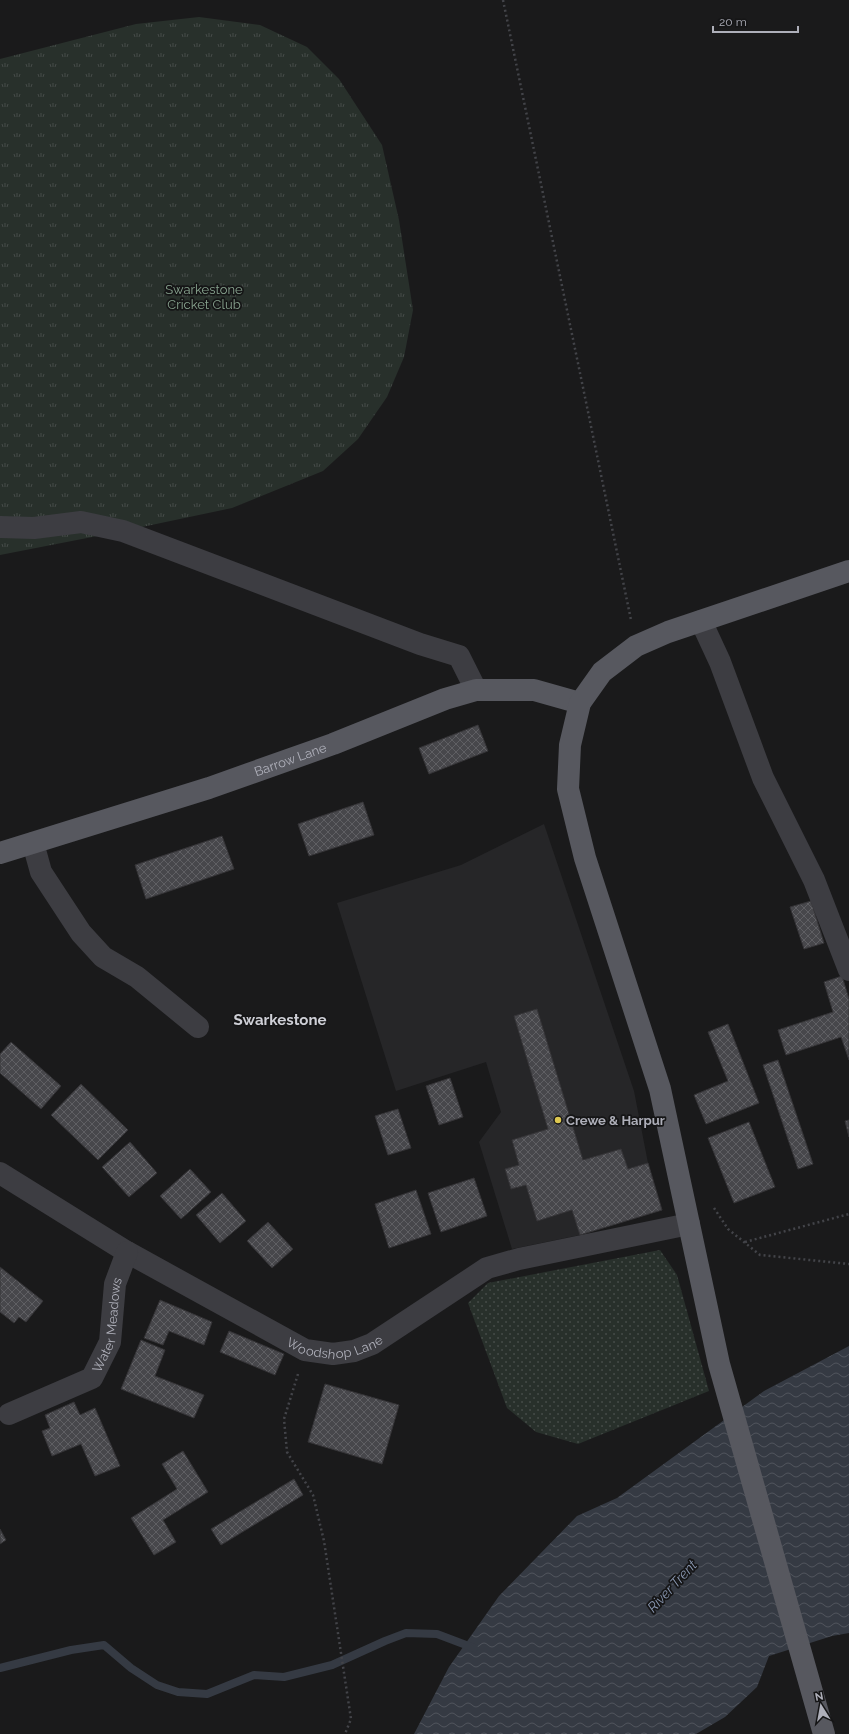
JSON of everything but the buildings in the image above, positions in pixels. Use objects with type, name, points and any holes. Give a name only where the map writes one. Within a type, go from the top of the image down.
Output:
[{"type":"main road","points":[[824,1734],[719,1364],[660,1089],[587,865],[568,789],[570,745],[580,703],[602,672],[636,646],[668,632],[849,571]]},
{"type":"main road","name":"Barrow Lane","points":[[0,853],[209,788],[332,744],[444,699],[476,690],[534,690],[580,703]]},
{"type":"street","points":[[0,527],[34,528],[81,522],[123,531],[420,644],[459,656],[476,690]]},
{"type":"street","points":[[701,621],[720,662],[763,778],[814,880],[849,970]]},
{"type":"street","points":[[33,843],[41,872],[81,933],[103,957],[137,977],[198,1027]]},
{"type":"street","name":"Woodshop Lane","points":[[0,1173],[127,1252],[305,1350],[334,1354],[354,1351],[372,1344],[487,1268],[519,1259],[689,1224]]},
{"type":"street","name":"Water Meadows","points":[[9,1414],[92,1378],[110,1342],[115,1284],[127,1252]]},
{"type":"path","points":[[503,0],[636,646]]},
{"type":"path","points":[[710,1204],[728,1229],[760,1255],[849,1264]]},
{"type":"path","points":[[744,1242],[849,1214]]},
{"type":"path","points":[[305,1350],[284,1419],[287,1452],[313,1495],[324,1541],[351,1719],[345,1734]]},
{"type":"shaded area","points":[[544,824],[634,1091],[648,1163],[662,1210],[580,1235],[512,1249],[479,1142],[501,1112],[486,1062],[396,1091],[337,903],[461,865]]},
{"type":"green space","name":"Swarkestone Cricket Club","points":[[199,17],[260,25],[307,47],[339,79],[382,145],[399,220],[413,310],[404,357],[387,397],[358,439],[323,471],[232,508],[0,555],[0,59],[136,24]]},
{"type":"green space","points":[[660,1250],[677,1275],[709,1391],[578,1444],[536,1432],[507,1408],[468,1303],[488,1283]]},
{"type":"water","name":"River Trent","points":[[849,1346],[849,1633],[832,1636],[769,1656],[757,1687],[725,1717],[696,1734],[414,1734],[449,1667],[499,1596],[577,1516],[617,1498],[764,1391]]},
{"type":"waterway","points":[[0,1668],[71,1650],[104,1645],[131,1668],[157,1685],[178,1692],[207,1694],[254,1675],[284,1677],[332,1665],[406,1633],[437,1634],[474,1648]]},
{"type":"place","name":"Crewe & Harpur","points":[[558,1120]]},
{"type":"district","name":"Swarkestone","points":[[280,1020]]}]
